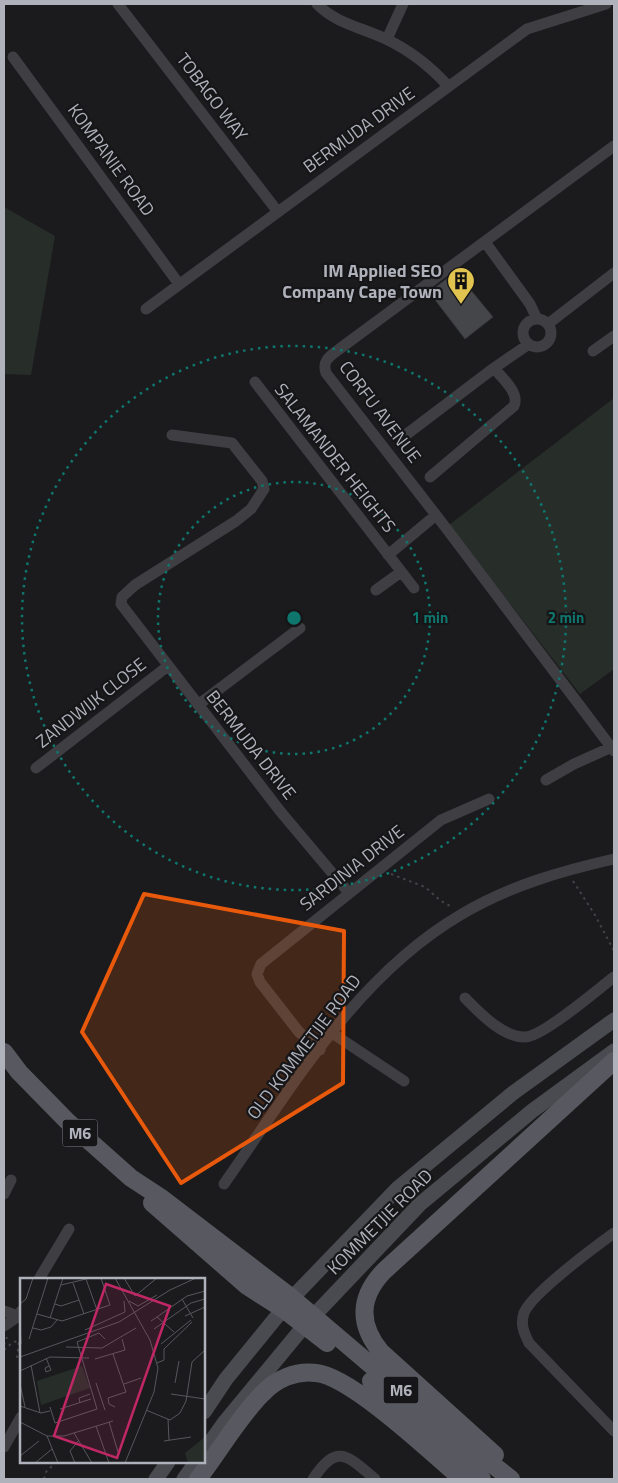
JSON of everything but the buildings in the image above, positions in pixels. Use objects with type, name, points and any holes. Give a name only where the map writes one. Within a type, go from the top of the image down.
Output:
[{"type":"main road","name":"KOMMETJIE ROAD","points":[[205,1410],[226,1378],[288,1304],[398,1188],[513,1093],[614,1020]]},
{"type":"main road","name":"M6","points":[[4,1040],[34,1085]]},
{"type":"main road","name":"KOMMETJIE ROAD","points":[[205,1450],[224,1423],[309,1321],[420,1204],[532,1111],[614,1051]]},
{"type":"main road","name":"M6","points":[[4,1052],[19,1072],[34,1085],[68,1122],[131,1178],[154,1206],[218,1261],[248,1286],[288,1304],[510,1479]]},
{"type":"main road","points":[[520,1479],[476,1436],[381,1352],[369,1333],[364,1312],[366,1300],[369,1289],[384,1270],[614,1061]]},
{"type":"main road","name":"M6","points":[[309,1321],[482,1479]]},
{"type":"main road","points":[[198,1479],[261,1395],[287,1376],[317,1372],[345,1384],[412,1435],[462,1479]]},
{"type":"main road","points":[[156,1479],[167,1463]]},
{"type":"main road","points":[[184,1479],[195,1463]]},
{"type":"street","name":"TOBAGO WAY","points":[[118,4],[278,212]]},
{"type":"street","points":[[317,4],[332,16],[387,39],[431,67],[448,86]]},
{"type":"street","points":[[387,39],[403,4]]},
{"type":"street","name":"BERMUDA DRIVE","points":[[146,309],[532,26],[606,4]]},
{"type":"street","name":"KOMPANIE ROAD","points":[[13,57],[179,284]]},
{"type":"street","name":"CORFU AVENUE","points":[[613,748],[326,373],[324,364],[338,350],[614,146]]},
{"type":"street","points":[[485,242],[530,304],[542,322],[551,334],[546,344],[536,347],[525,340],[524,329],[532,320],[542,322],[614,273]]},
{"type":"street","points":[[593,351],[614,336]]},
{"type":"street","points":[[403,437],[529,344]]},
{"type":"street","points":[[430,477],[514,406],[516,400],[514,394],[494,368]]},
{"type":"street","name":"SALAMANDER HEIGHTS","points":[[255,382],[414,588]]},
{"type":"street","name":"BERMUDA DRIVE","points":[[172,435],[224,440],[232,443],[262,481],[264,489],[251,509],[202,545],[162,567],[122,597],[121,604],[280,811],[349,893]]},
{"type":"street","name":"SALAMANDER HEIGHTS","points":[[388,555],[436,515]]},
{"type":"street","points":[[376,590],[401,572]]},
{"type":"street","points":[[198,705],[300,628]]},
{"type":"street","name":"ZANDWIJK CLOSE","points":[[36,768],[168,666]]},
{"type":"street","points":[[546,780],[574,764],[613,748]]},
{"type":"street","name":"SARDINIA DRIVE","points":[[320,1050],[299,1032],[260,982],[257,974],[264,959],[441,820],[489,799]]},
{"type":"street","name":"OLD KOMMETJIE ROAD","points":[[224,1184],[353,1005],[399,959],[466,911],[514,889],[566,871],[614,859]]},
{"type":"street","points":[[465,998],[478,1011],[504,1030],[512,1035],[527,1038],[543,1031],[614,977]]},
{"type":"street","points":[[332,1034],[404,1081]]},
{"type":"street","points":[[4,1194],[12,1180]]},
{"type":"street","points":[[40,1278],[69,1229]]},
{"type":"street","points":[[614,1233],[573,1264],[526,1308],[522,1324],[529,1342],[614,1431]]},
{"type":"street","points":[[4,1311],[20,1315]]},
{"type":"street","points":[[4,1326],[20,1316]]},
{"type":"street","points":[[4,1447],[20,1419]]},
{"type":"street","points":[[314,1479],[327,1461],[331,1458],[342,1456],[356,1463],[375,1479]]},
{"type":"path","points":[[378,870],[420,884],[448,905],[466,911]]},
{"type":"path","points":[[566,871],[596,915],[614,952]]},
{"type":"path","points":[[4,1350],[13,1342],[19,1341],[17,1358],[20,1361]]},
{"type":"path","points":[[44,1479],[46,1472],[55,1463]]},
{"type":"highlighted area","points":[[144,894],[344,931],[343,1083],[181,1183],[82,1032]]},
{"type":"shaded area","points":[[4,207],[55,236],[31,375],[4,374]]},
{"type":"shaded area","points":[[614,398],[614,669],[580,694],[449,525]]},
{"type":"place","name":"IM Applied SEO Company Cape Town","points":[[461,305]]}]
